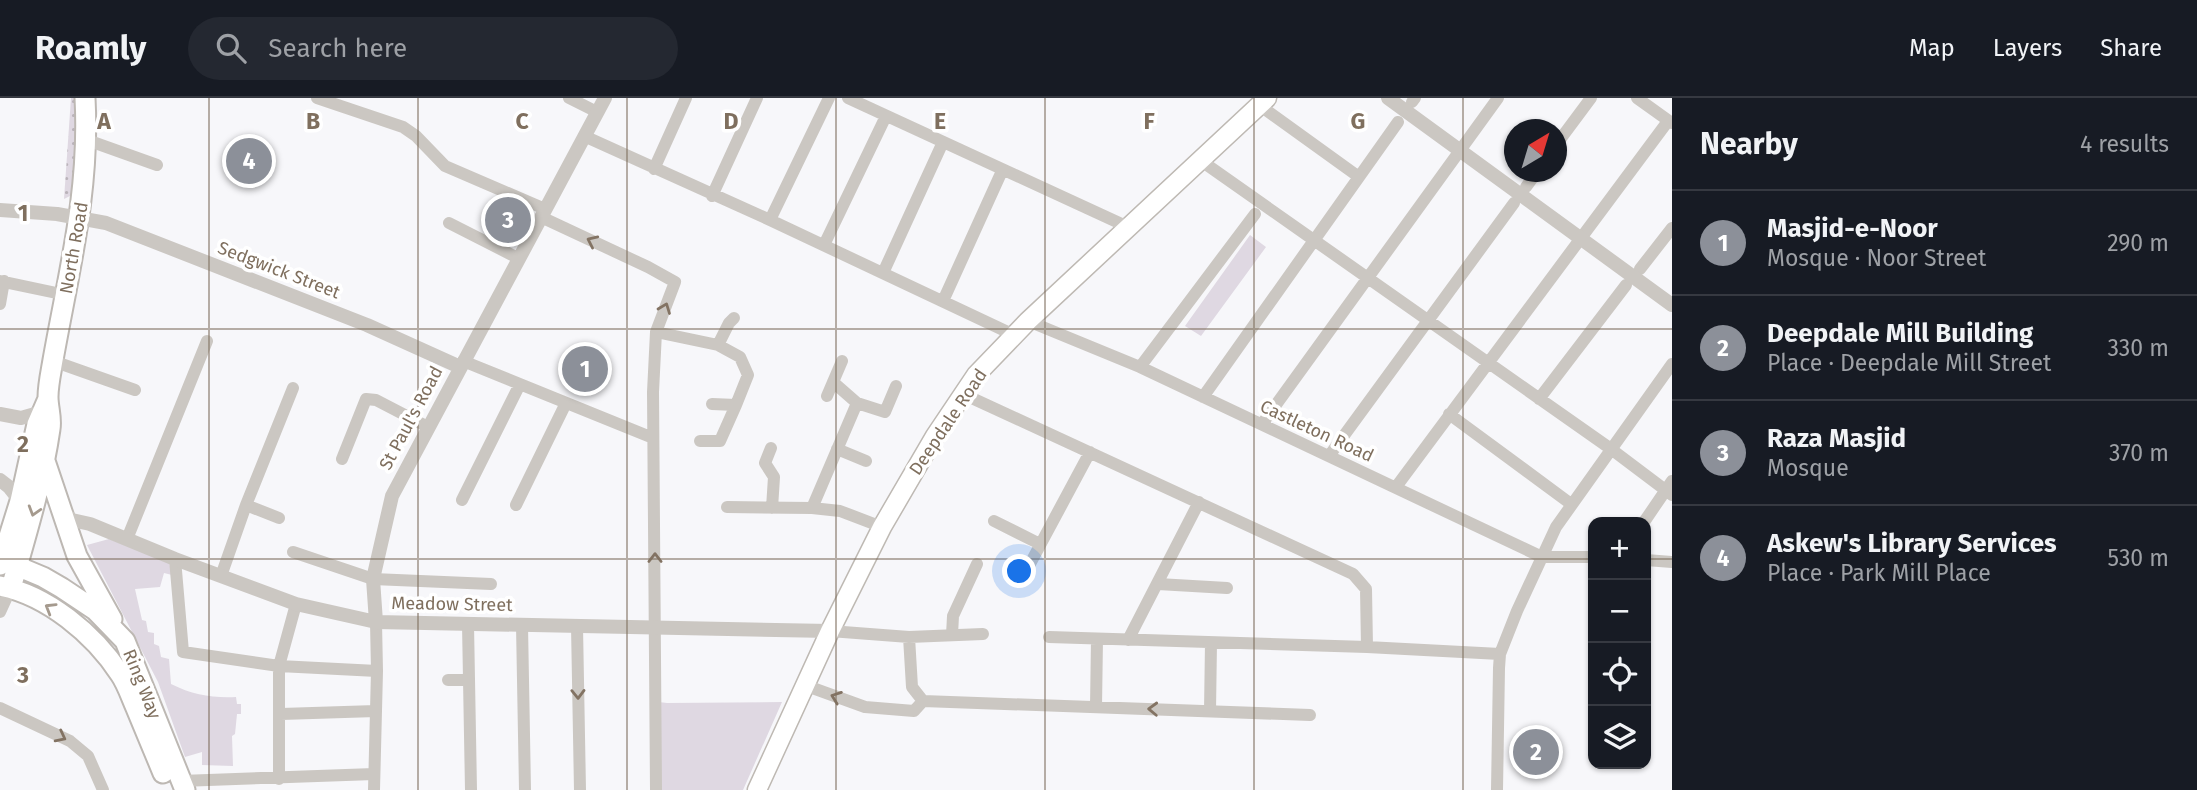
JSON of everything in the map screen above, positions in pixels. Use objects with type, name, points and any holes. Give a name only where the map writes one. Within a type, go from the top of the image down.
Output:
[{"type":"highway","name":"North Road","points":[[5,562],[11,514],[45,405],[81,218],[87,140],[85,98]]},
{"type":"highway","name":"North Road","points":[[5,562],[37,500],[51,424],[45,405]]},
{"type":"highway","points":[[45,460],[82,568],[125,641]]},
{"type":"highway","points":[[5,562],[6,587]]},
{"type":"highway","name":"Ring Way","points":[[5,562],[43,577],[95,610],[125,641],[179,787]]},
{"type":"highway","name":"Ring Way","points":[[6,587],[48,606],[66,618],[107,656],[121,676],[179,787]]},
{"type":"main road","name":"Deepdale Road","points":[[757,790],[830,631],[882,527],[935,436],[976,375],[1028,321],[1263,102]]},
{"type":"street","points":[[317,98],[403,127],[446,166],[675,282],[656,332],[653,438],[656,790]]},
{"type":"street","points":[[569,98],[597,112]]},
{"type":"street","name":"St Paul's Road","points":[[374,790],[377,671],[373,579],[392,496],[605,98]]},
{"type":"street","points":[[654,169],[686,98]]},
{"type":"street","points":[[712,196],[757,98]]},
{"type":"street","points":[[770,220],[829,98]]},
{"type":"street","points":[[848,98],[1128,227]]},
{"type":"street","points":[[1388,98],[1672,305]]},
{"type":"street","points":[[1262,424],[1498,98]]},
{"type":"street","points":[[1567,130],[1591,98]]},
{"type":"street","points":[[1396,488],[1670,122],[1637,98]]},
{"type":"street","points":[[1263,102],[1359,177]]},
{"type":"street","points":[[824,245],[886,116]]},
{"type":"street","points":[[1203,397],[1398,122]]},
{"type":"street","points":[[87,140],[157,165]]},
{"type":"street","points":[[581,141],[654,169],[770,220],[943,301],[1011,338]]},
{"type":"street","points":[[883,274],[943,142]]},
{"type":"street","points":[[1200,160],[1670,489],[1648,517]]},
{"type":"street","points":[[943,301],[1002,171]]},
{"type":"street","points":[[1526,187],[1530,182]]},
{"type":"street","points":[[1329,456],[1514,203]]},
{"type":"street","name":"Sedgwick Street","points":[[0,210],[57,214],[106,223],[461,364]]},
{"type":"street","points":[[1140,367],[1255,214]]},
{"type":"street","points":[[449,223],[518,257]]},
{"type":"street","points":[[1640,269],[1672,228]]},
{"type":"street","points":[[0,304],[2,281],[66,295]]},
{"type":"street","points":[[1539,399],[1626,285]]},
{"type":"street","points":[[719,345],[734,318]]},
{"type":"street","name":"Castleton Road","points":[[1028,321],[1140,367],[1542,557],[1588,557]]},
{"type":"street","points":[[656,332],[719,345],[740,357],[748,375],[720,441],[700,441]]},
{"type":"street","points":[[127,539],[207,341]]},
{"type":"street","points":[[53,361],[135,390]]},
{"type":"street","points":[[827,396],[842,361]]},
{"type":"street","points":[[461,364],[520,384],[653,438]]},
{"type":"street","points":[[1497,790],[1496,715],[1500,654],[1517,611],[1556,527],[1672,364]]},
{"type":"street","points":[[833,382],[857,403],[885,412],[896,386]]},
{"type":"street","points":[[462,500],[520,384]]},
{"type":"street","points":[[221,576],[293,388]]},
{"type":"street","points":[[963,394],[1353,573],[1366,589],[1367,647]]},
{"type":"street","points":[[342,459],[366,399],[376,400],[428,427]]},
{"type":"street","points":[[516,505],[566,403]]},
{"type":"street","points":[[812,508],[857,403]]},
{"type":"street","points":[[712,404],[736,405]]},
{"type":"street","points":[[0,414],[21,418],[45,405]]},
{"type":"street","points":[[1449,414],[1572,504]]},
{"type":"street","points":[[771,448],[765,463],[774,477],[777,508]]},
{"type":"street","points":[[837,449],[866,461]]},
{"type":"street","points":[[1023,577],[1090,452]]},
{"type":"street","points":[[0,480],[9,487],[11,514]]},
{"type":"street","points":[[1128,640],[1199,502]]},
{"type":"street","points":[[246,505],[279,518]]},
{"type":"street","points":[[727,507],[840,511],[882,527]]},
{"type":"street","name":"Meadow Street","points":[[61,511],[72,520],[90,524],[296,604],[376,622],[830,631]]},
{"type":"street","points":[[994,521],[1040,544]]},
{"type":"street","points":[[72,543],[80,530],[90,524]]},
{"type":"street","points":[[293,552],[373,579],[491,584]]},
{"type":"street","points":[[175,559],[183,652],[279,666],[377,671]]},
{"type":"street","points":[[1651,560],[1672,562]]},
{"type":"street","points":[[952,635],[953,616],[976,564]]},
{"type":"street","points":[[1157,583],[1227,588]]},
{"type":"street","points":[[0,612],[6,587]]},
{"type":"street","points":[[279,779],[279,666],[296,604]]},
{"type":"street","points":[[468,624],[471,790]]},
{"type":"street","points":[[522,625],[525,790]]},
{"type":"street","points":[[578,626],[580,790]]},
{"type":"street","points":[[830,631],[909,637],[983,634]]},
{"type":"street","points":[[909,637],[912,687],[923,701],[1310,715]]},
{"type":"street","points":[[1049,637],[1500,654]]},
{"type":"street","points":[[1096,707],[1097,639]]},
{"type":"street","points":[[1210,711],[1211,643]]},
{"type":"street","points":[[448,680],[469,680]]},
{"type":"street","points":[[807,686],[865,707],[914,711],[923,701]]},
{"type":"street","points":[[0,708],[70,741],[88,756],[103,790]]},
{"type":"street","points":[[281,714],[376,711]]},
{"type":"street","points":[[179,787],[374,774]]},
{"type":"shaded area","points":[[71,98],[77,98],[78,119],[72,195],[64,199]]},
{"type":"shaded area","points":[[1250,235],[1266,247],[1201,336],[1185,326]]},
{"type":"shaded area","points":[[109,539],[169,562],[172,575],[164,573],[160,587],[135,589],[142,620],[146,621],[148,632],[154,633],[154,644],[159,646],[161,657],[169,659],[171,684],[203,695],[236,697],[237,704],[241,704],[241,714],[237,714],[235,734],[232,736],[233,766],[202,765],[202,752],[185,757],[158,682],[87,545]]},
{"type":"shaded area","points":[[659,702],[782,702],[743,790],[660,790]]},
{"type":"place","name":"Askew's Library Services","points":[[249,161]]},
{"type":"place","name":"Raza Masjid","points":[[508,220]]},
{"type":"place","name":"Masjid-e-Noor","points":[[585,369]]},
{"type":"place","name":"Deepdale Mill Building","points":[[1536,752]]}]
